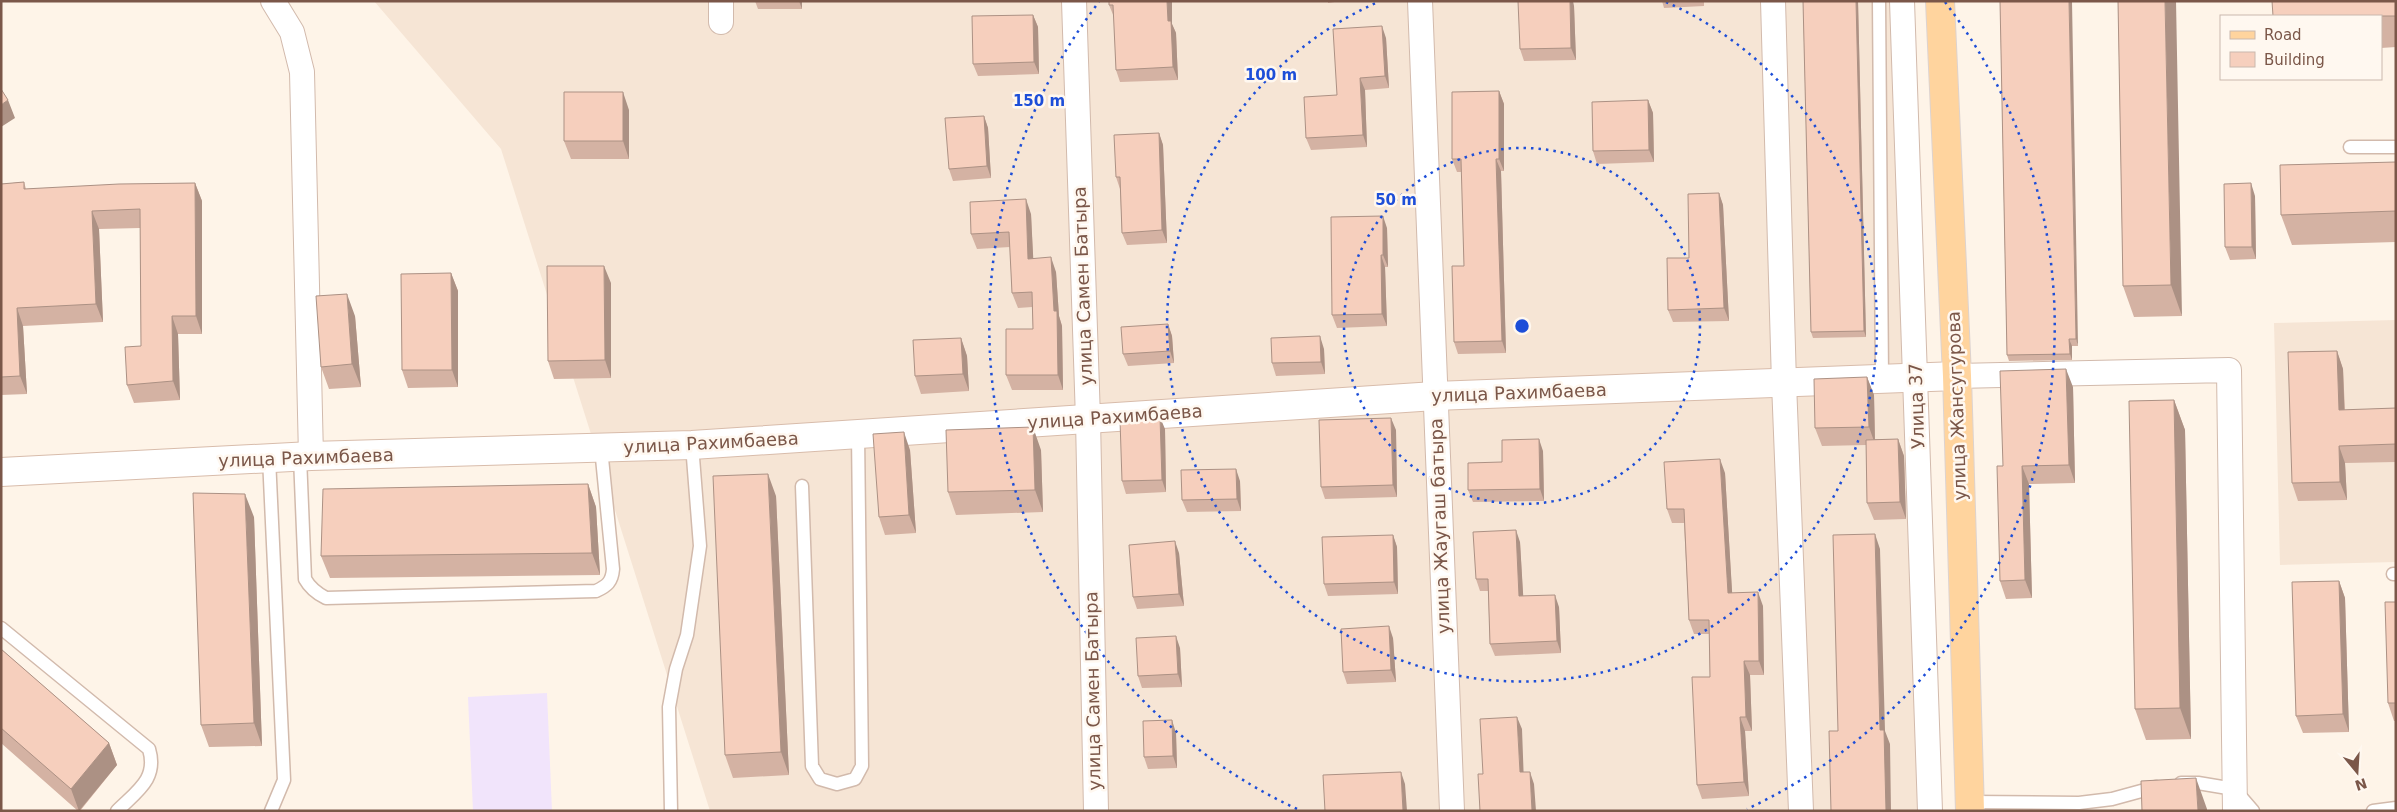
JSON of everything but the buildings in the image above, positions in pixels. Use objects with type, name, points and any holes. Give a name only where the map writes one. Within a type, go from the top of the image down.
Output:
[{"type":"main road","name":"улица Жансугурова","points":[[1940,1],[1958,376],[1970,807]]},
{"type":"street","points":[[273,1],[292,32],[302,72],[305,456]]},
{"type":"street","name":"улица Самен Батыра","points":[[1074,1],[1088,419],[1096,811]]},
{"type":"street","name":"улица Жаугаш батыра","points":[[1420,1],[1452,811]]},
{"type":"street","points":[[1773,1],[1784,383],[1801,811]]},
{"type":"street","name":"Улица 37","points":[[1902,1],[1930,811]]},
{"type":"street","name":"улица Рахимбаева","points":[[1,472],[305,456],[692,445],[1435,396],[1958,376],[2228,370],[2235,800]]},
{"type":"lane","points":[[1879,1],[1882,379]]},
{"type":"lane","points":[[2350,148],[2396,147]]},
{"type":"lane","points":[[802,486],[812,766],[820,779],[837,784],[855,779],[862,766],[858,434]]},
{"type":"lane","points":[[671,811],[669,707],[676,669],[687,635],[700,546],[692,445]]},
{"type":"lane","points":[[305,456],[305,578],[317,594],[326,598],[596,591],[605,587],[612,580],[613,570],[601,448]]},
{"type":"lane","points":[[269,458],[284,780],[271,811]]},
{"type":"lane","points":[[1,628],[149,749],[153,762],[150,778],[117,811]]},
{"type":"lane","points":[[1970,807],[2079,807],[2168,784],[2198,783],[2235,800],[2253,811]]},
{"type":"lane","points":[[2373,811],[2396,808]]},
{"type":"shaded area","points":[[374,1],[1900,1],[1930,811],[710,811],[501,149]]},
{"type":"shaded area","points":[[2396,320],[2396,562],[2280,565],[2274,323]]},
{"type":"shaded area","points":[[547,693],[552,811],[473,811],[468,697]]}]
